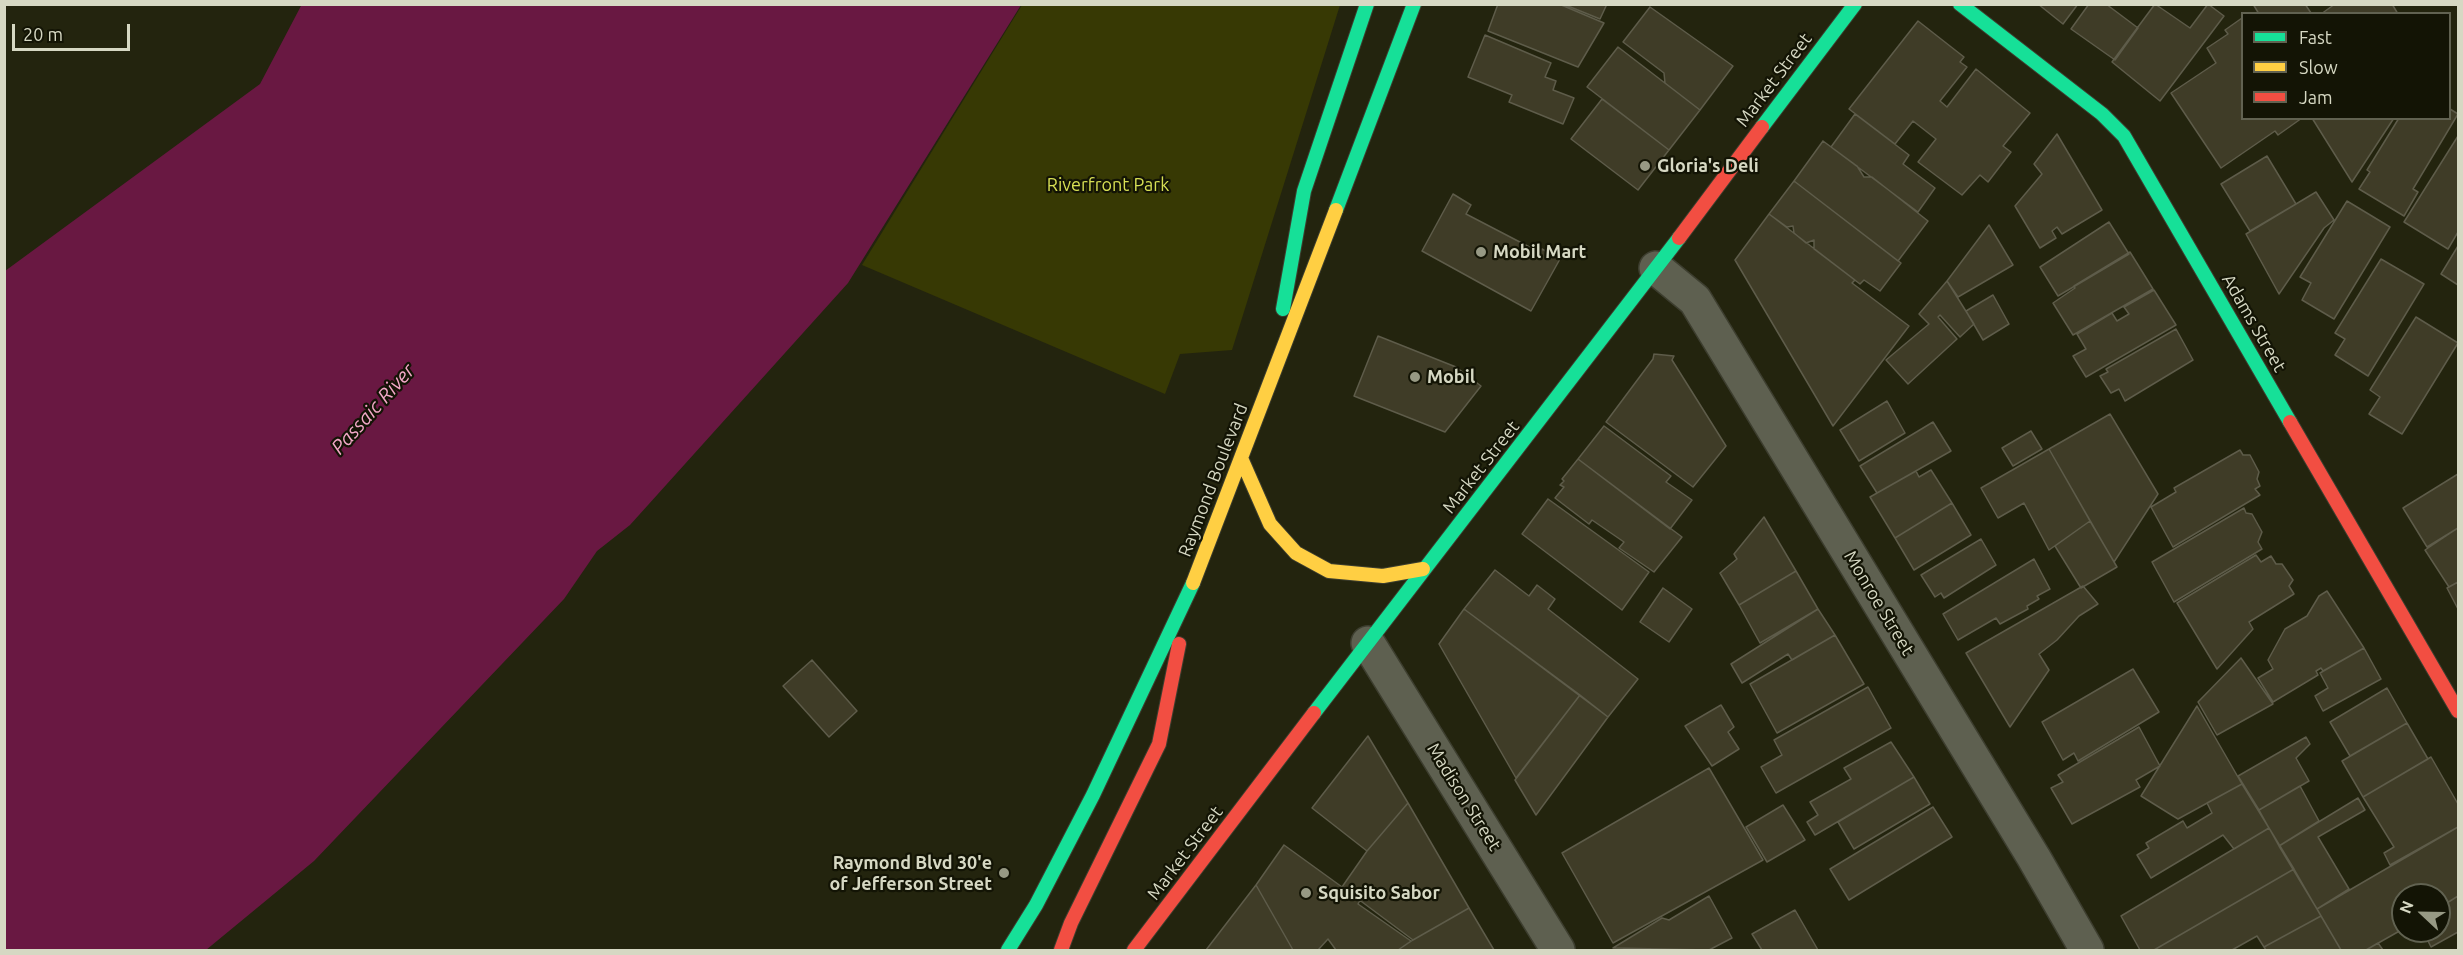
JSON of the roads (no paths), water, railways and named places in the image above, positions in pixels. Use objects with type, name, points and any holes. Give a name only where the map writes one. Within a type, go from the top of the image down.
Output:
[{"type":"main road","points":[[1272,373],[1304,191],[1367,4]]},
{"type":"main road","name":"Raymond Boulevard","points":[[1008,951],[1036,905],[1093,795],[1188,596],[1414,4]]},
{"type":"main road","name":"Market Street","points":[[1134,951],[1423,569],[1486,493],[1855,4]]},
{"type":"main road","name":"Adams Street","points":[[1960,4],[2102,114],[2124,136],[2458,711]]},
{"type":"main road","points":[[1241,458],[1270,524],[1296,554],[1329,571],[1383,576],[1423,569]]},
{"type":"main road","points":[[1061,951],[1071,923],[1159,744],[1188,596]]},
{"type":"street","name":"Monroe Street","points":[[1656,268],[1695,300],[2022,838],[2087,951]]},
{"type":"street","name":"Madison Street","points":[[1368,643],[1558,951]]},
{"type":"water","name":"Passaic River","points":[[302,4],[1021,5],[848,283],[630,525],[597,551],[564,599],[314,861],[206,950],[5,950],[5,271],[260,84]]},
{"type":"place","name":"Gloria's Deli","points":[[1645,166]]},
{"type":"place","name":"Mobil Mart","points":[[1481,252]]},
{"type":"place","name":"Mobil","points":[[1415,377]]},
{"type":"place","name":"Raymond Blvd 30'e of Jefferson Street","points":[[1004,873]]},
{"type":"place","name":"Squisito Sabor","points":[[1306,893]]},
{"type":"park label","name":"Riverfront Park","points":[[1108,185]]}]
